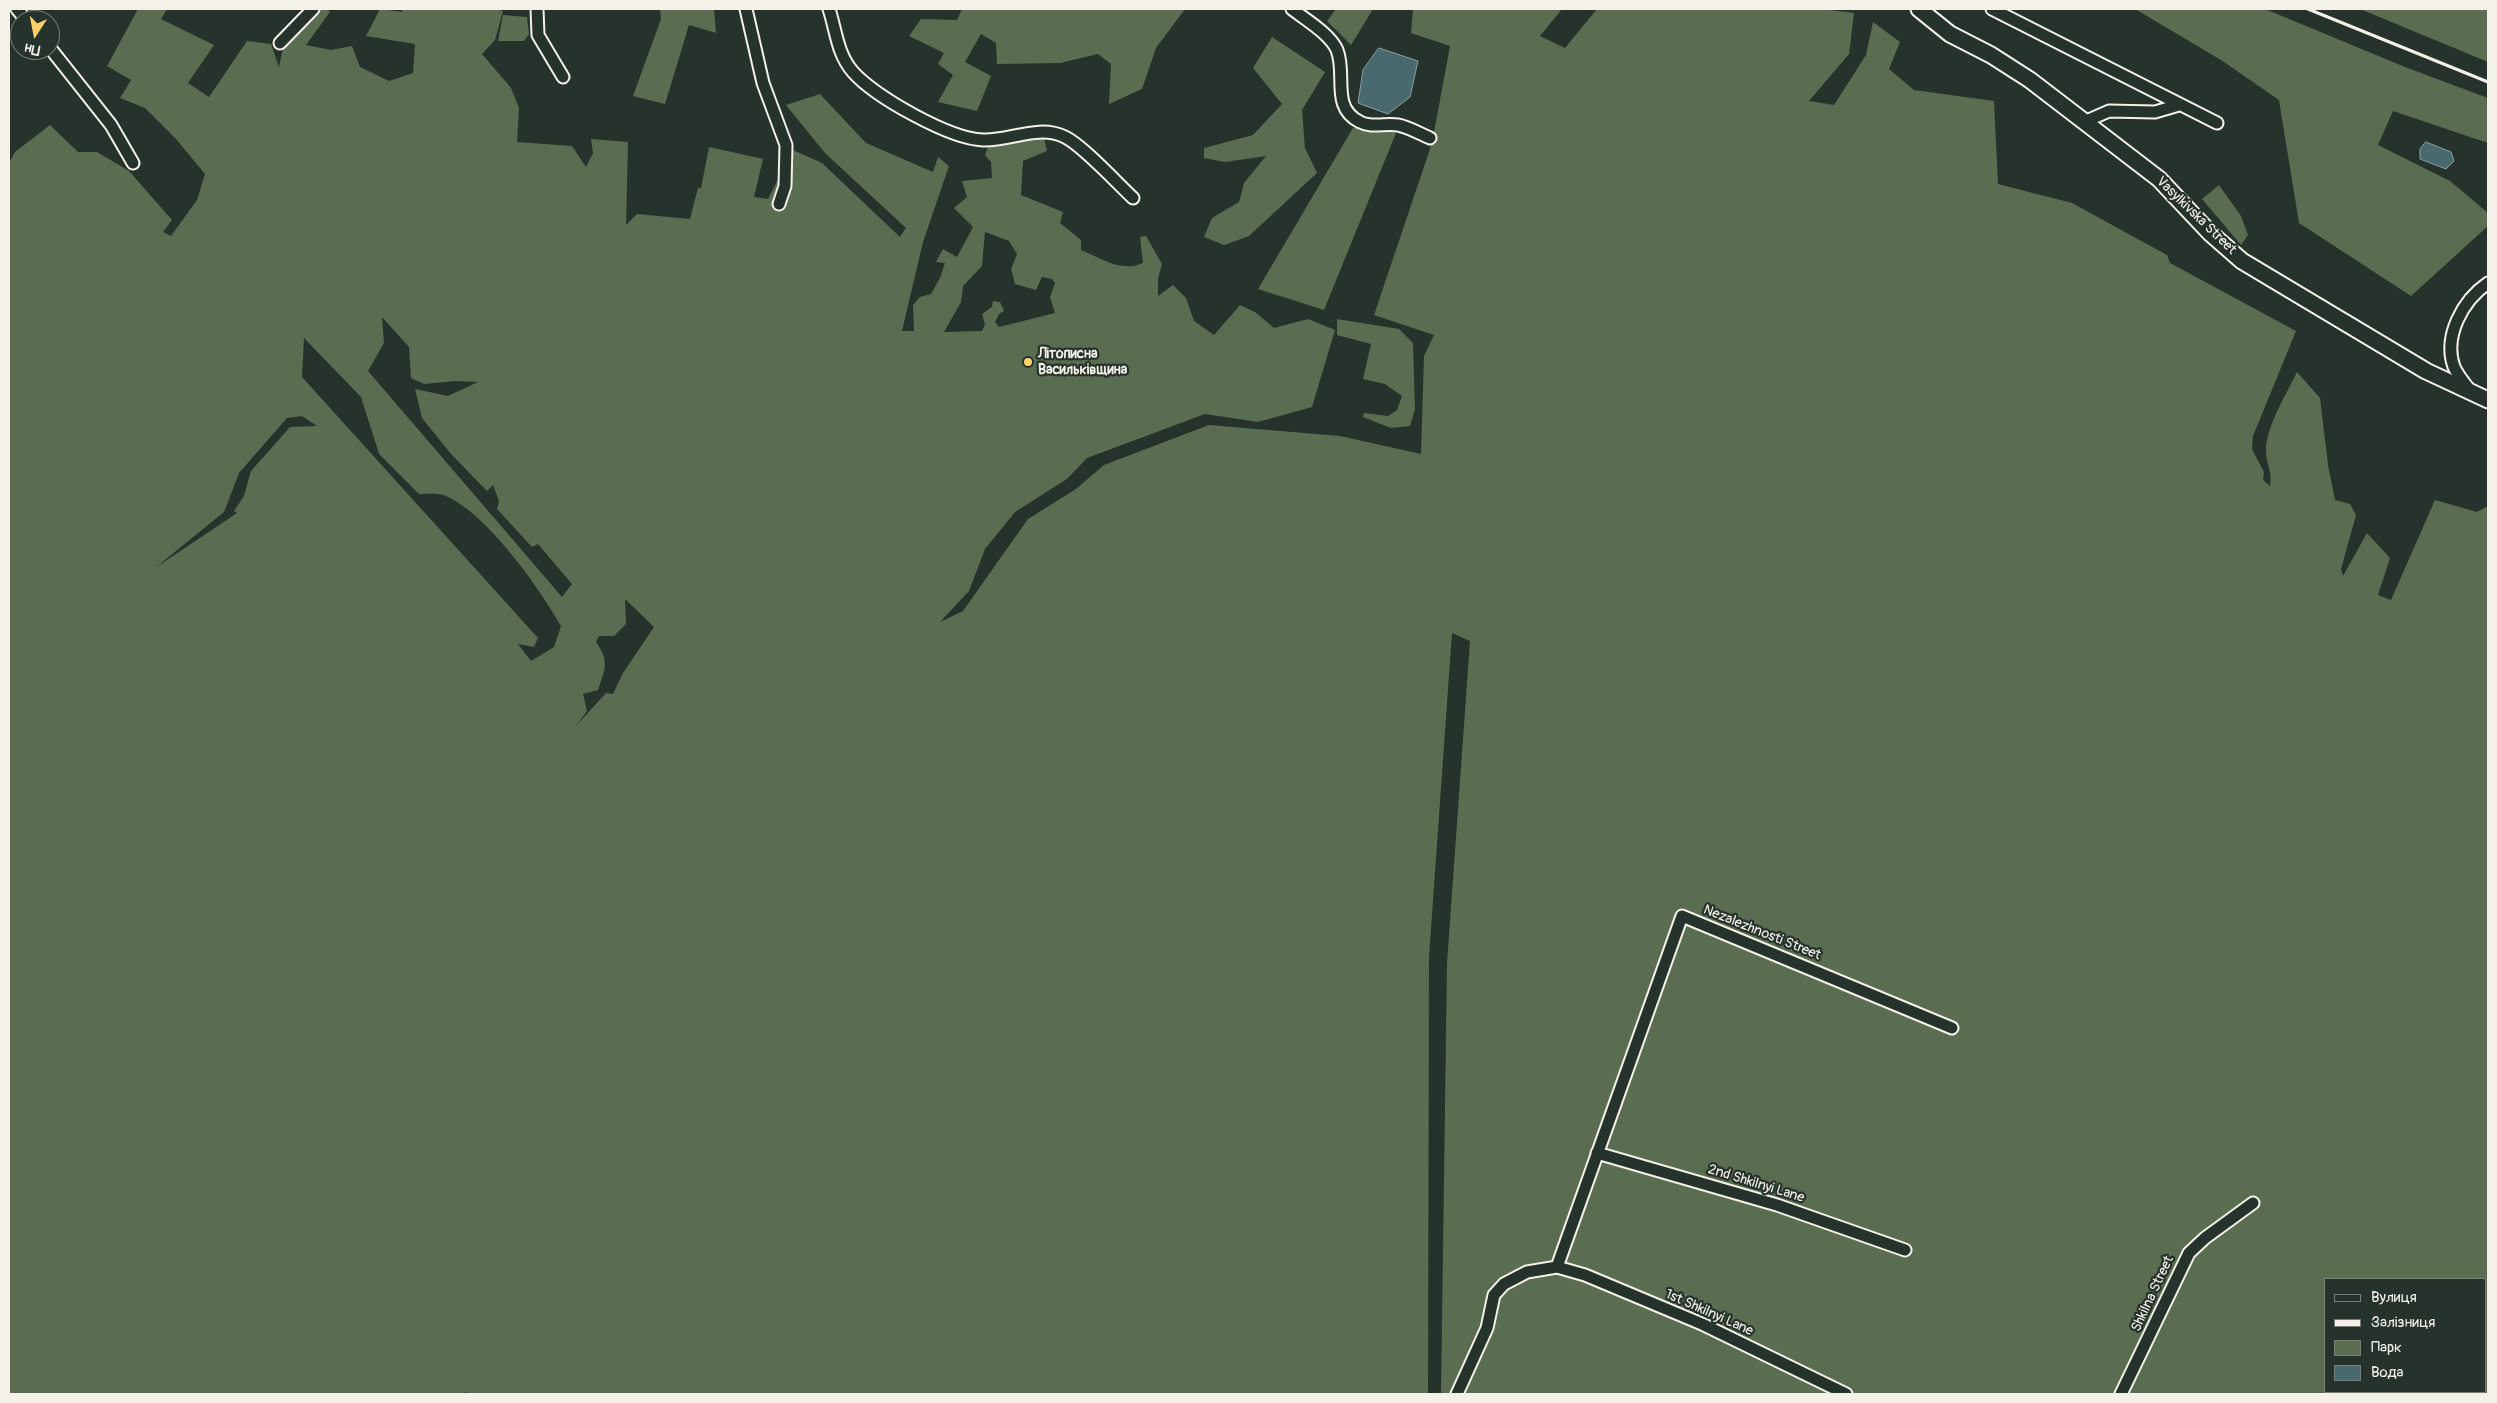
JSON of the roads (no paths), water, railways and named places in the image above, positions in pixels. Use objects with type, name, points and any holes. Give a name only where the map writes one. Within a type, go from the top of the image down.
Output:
[{"type":"street","points":[[280,42],[313,9]]},
{"type":"street","points":[[537,9],[538,35],[563,78]]},
{"type":"street","points":[[746,9],[776,125],[786,145],[785,186],[779,204]]},
{"type":"street","points":[[829,9],[840,52],[853,72],[895,105],[951,133],[983,140],[1048,132],[1066,137],[1133,198]]},
{"type":"street","points":[[1292,9],[1332,42],[1337,51],[1340,69],[1339,91],[1347,113],[1362,123],[1398,125],[1430,138]]},
{"type":"street","name":"Vasylkivska Street","points":[[1919,9],[1950,34],[1991,55],[2030,80],[2159,179],[2210,233],[2242,261],[2426,372],[2488,400]]},
{"type":"street","points":[[1992,9],[2217,123]]},
{"type":"street","points":[[60,60],[111,125],[134,163]]},
{"type":"street","points":[[2084,122],[2109,111],[2156,112],[2179,105]]},
{"type":"street","points":[[2473,394],[2455,369],[2451,345],[2462,310],[2470,298],[2488,283]]},
{"type":"street","name":"Nezalezhnosti Street","points":[[1597,1153],[1682,916],[1952,1028]]},
{"type":"street","points":[[1458,1394],[1487,1328],[1494,1295],[1504,1284],[1527,1272],[1557,1267],[1597,1153]]},
{"type":"street","name":"2nd Shkilnyi Lane","points":[[1597,1153],[1777,1205],[1905,1250]]},
{"type":"street","name":"Shkilna Street","points":[[2121,1394],[2189,1253],[2205,1238],[2253,1202]]},
{"type":"street","name":"1st Shkilnyi Lane","points":[[1557,1267],[1585,1275],[1702,1324],[1846,1394]]},
{"type":"water","points":[[1379,48],[1418,61],[1410,97],[1388,114],[1358,103],[1363,70]]},
{"type":"water","points":[[2426,142],[2451,152],[2454,161],[2446,169],[2420,159],[2420,149]]},
{"type":"railway","points":[[2308,9],[2488,82]]},
{"type":"place","name":"Літописна Васильківщина","points":[[1028,362]]}]
